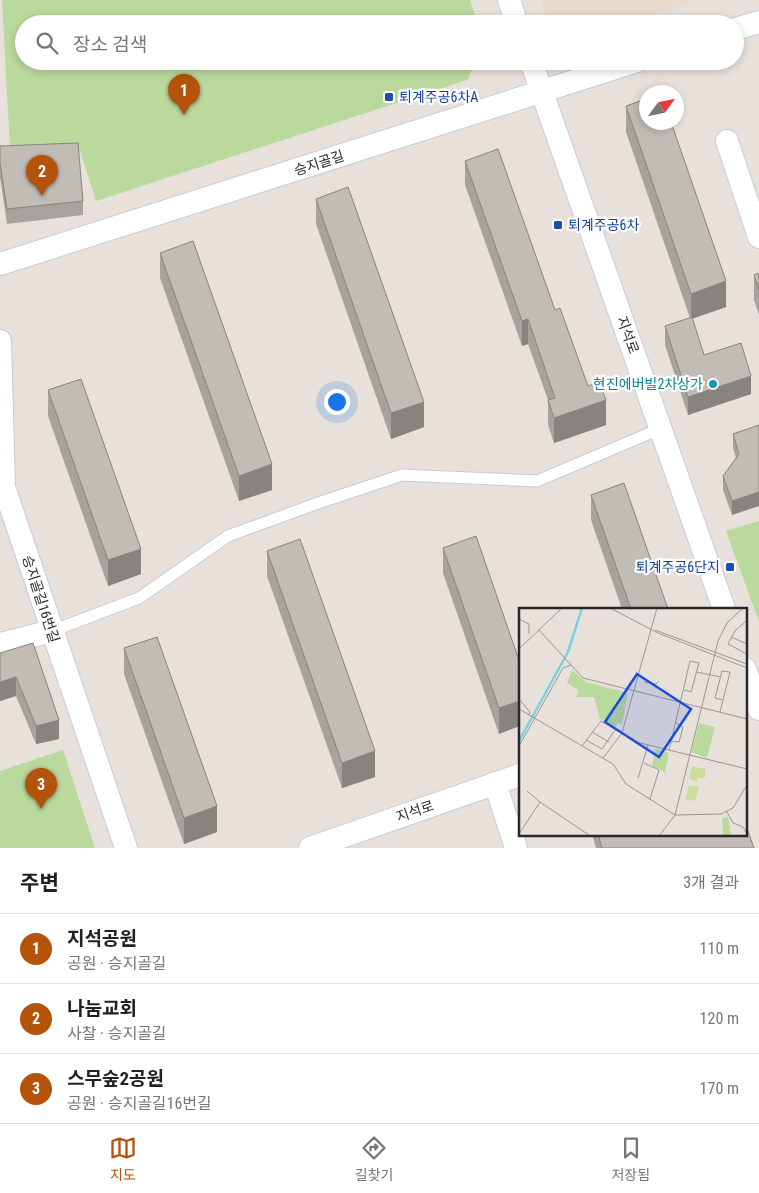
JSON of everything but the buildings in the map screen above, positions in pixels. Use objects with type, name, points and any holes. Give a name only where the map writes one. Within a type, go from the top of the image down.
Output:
[{"type":"street","points":[[509,0],[514,15]]},
{"type":"street","points":[[744,26],[759,22]]},
{"type":"street","name":"지석로","points":[[534,70],[662,428],[724,608]]},
{"type":"street","name":"승지골길","points":[[0,264],[609,70]]},
{"type":"street","points":[[727,141],[759,237]]},
{"type":"street","name":"승지골길16번길","points":[[0,341],[4,487],[126,848]]},
{"type":"street","points":[[0,644],[52,631]]},
{"type":"street","points":[[746,672],[754,700]]},
{"type":"street","name":"지석로","points":[[310,848],[519,775]]},
{"type":"street","points":[[495,783],[516,848]]},
{"type":"lane","points":[[52,631],[139,598],[228,536],[402,475],[537,481],[662,428]]},
{"type":"shaded area","points":[[541,0],[695,0],[654,15],[546,15]]},
{"type":"green space","points":[[2,0],[470,0],[475,15],[15,15],[15,70],[472,70],[467,80],[96,201],[80,151],[10,150]]},
{"type":"green space","points":[[759,521],[759,622],[726,531]]},
{"type":"green space","points":[[63,750],[95,848],[0,848],[0,771]]},
{"type":"place","name":"퇴계주공6차A","points":[[389,97]]},
{"type":"place","name":"지석공원","points":[[184,115]]},
{"type":"place","name":"나눔교회","points":[[42,196]]},
{"type":"place","name":"퇴계주공6차","points":[[558,225]]},
{"type":"place","name":"현진에버빌2차상가","points":[[713,384]]},
{"type":"place","name":"퇴계주공6단지","points":[[730,567]]},
{"type":"place","name":"스무숲2공원","points":[[41,809]]}]
